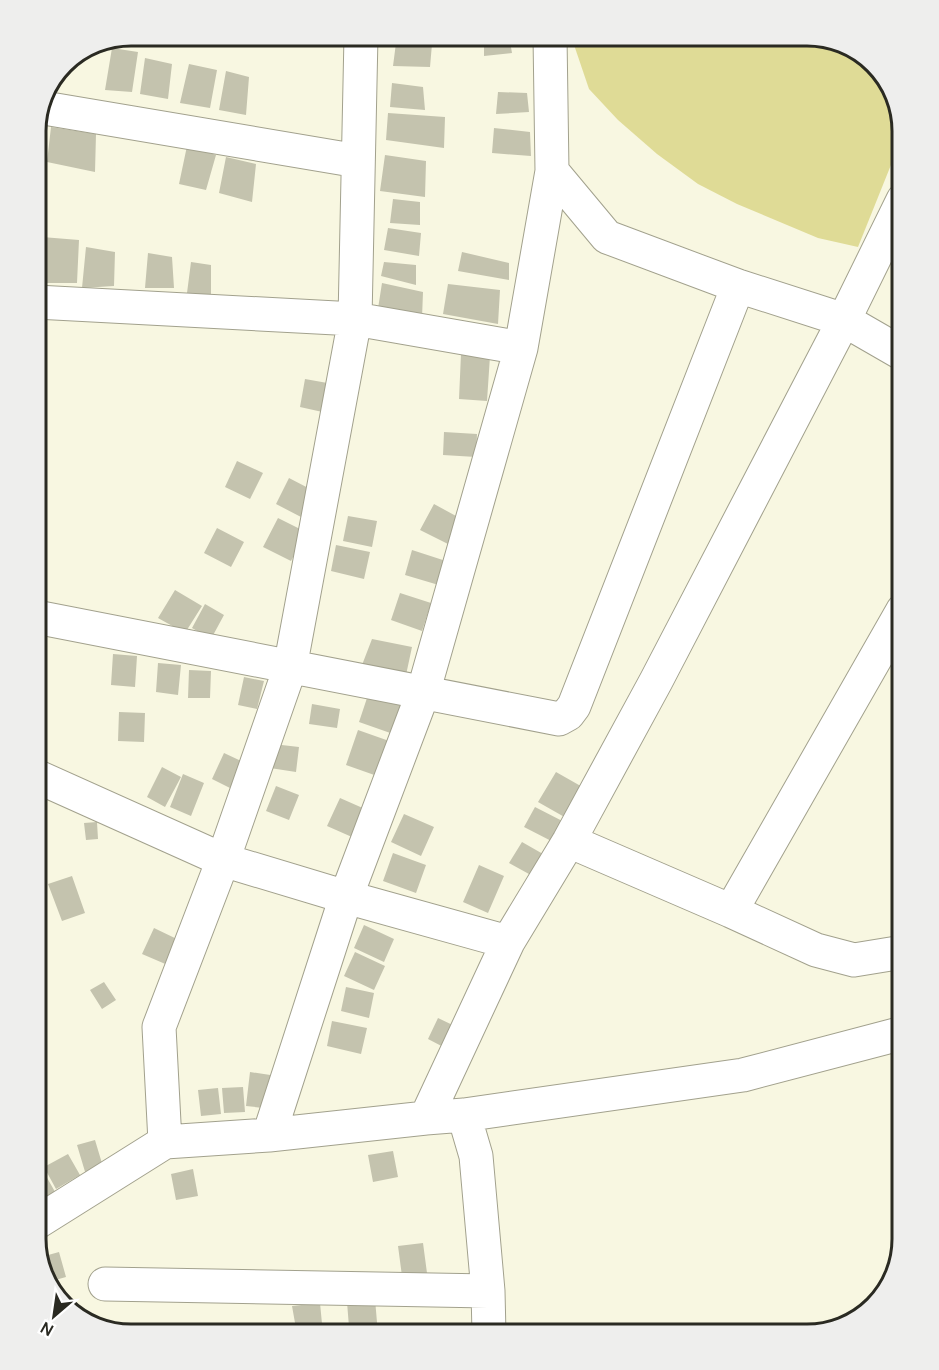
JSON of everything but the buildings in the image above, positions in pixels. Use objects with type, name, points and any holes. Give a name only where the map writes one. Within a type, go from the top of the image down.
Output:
[{"type":"street","points":[[165,1142],[159,1027],[223,860],[290,668],[355,319],[361,46]]},
{"type":"street","points":[[268,1135],[346,897],[423,693],[521,348],[552,171],[550,47]]},
{"type":"street","points":[[49,109],[358,161]]},
{"type":"street","points":[[552,171],[607,237],[738,286],[844,320],[892,348]]},
{"type":"street","points":[[426,1118],[508,942],[568,841],[656,681],[844,320],[892,222]]},
{"type":"street","points":[[47,619],[559,719],[568,714],[574,706],[738,286]]},
{"type":"street","points":[[47,303],[355,319],[521,348]]},
{"type":"street","points":[[731,911],[892,629]]},
{"type":"street","points":[[47,781],[223,860],[508,942]]},
{"type":"street","points":[[568,841],[816,950],[854,960],[892,954]]},
{"type":"street","points":[[47,1216],[165,1142],[268,1135],[464,1115],[743,1075],[892,1035]]},
{"type":"street","points":[[464,1115],[476,1156],[489,1324]]},
{"type":"street","points":[[105,1284],[488,1291]]},
{"type":"shaded area","points":[[575,47],[813,47],[830,49],[850,58],[868,71],[875,80],[886,99],[892,120],[892,162],[858,247],[818,238],[737,204],[698,184],[657,154],[618,120],[589,89]]}]
